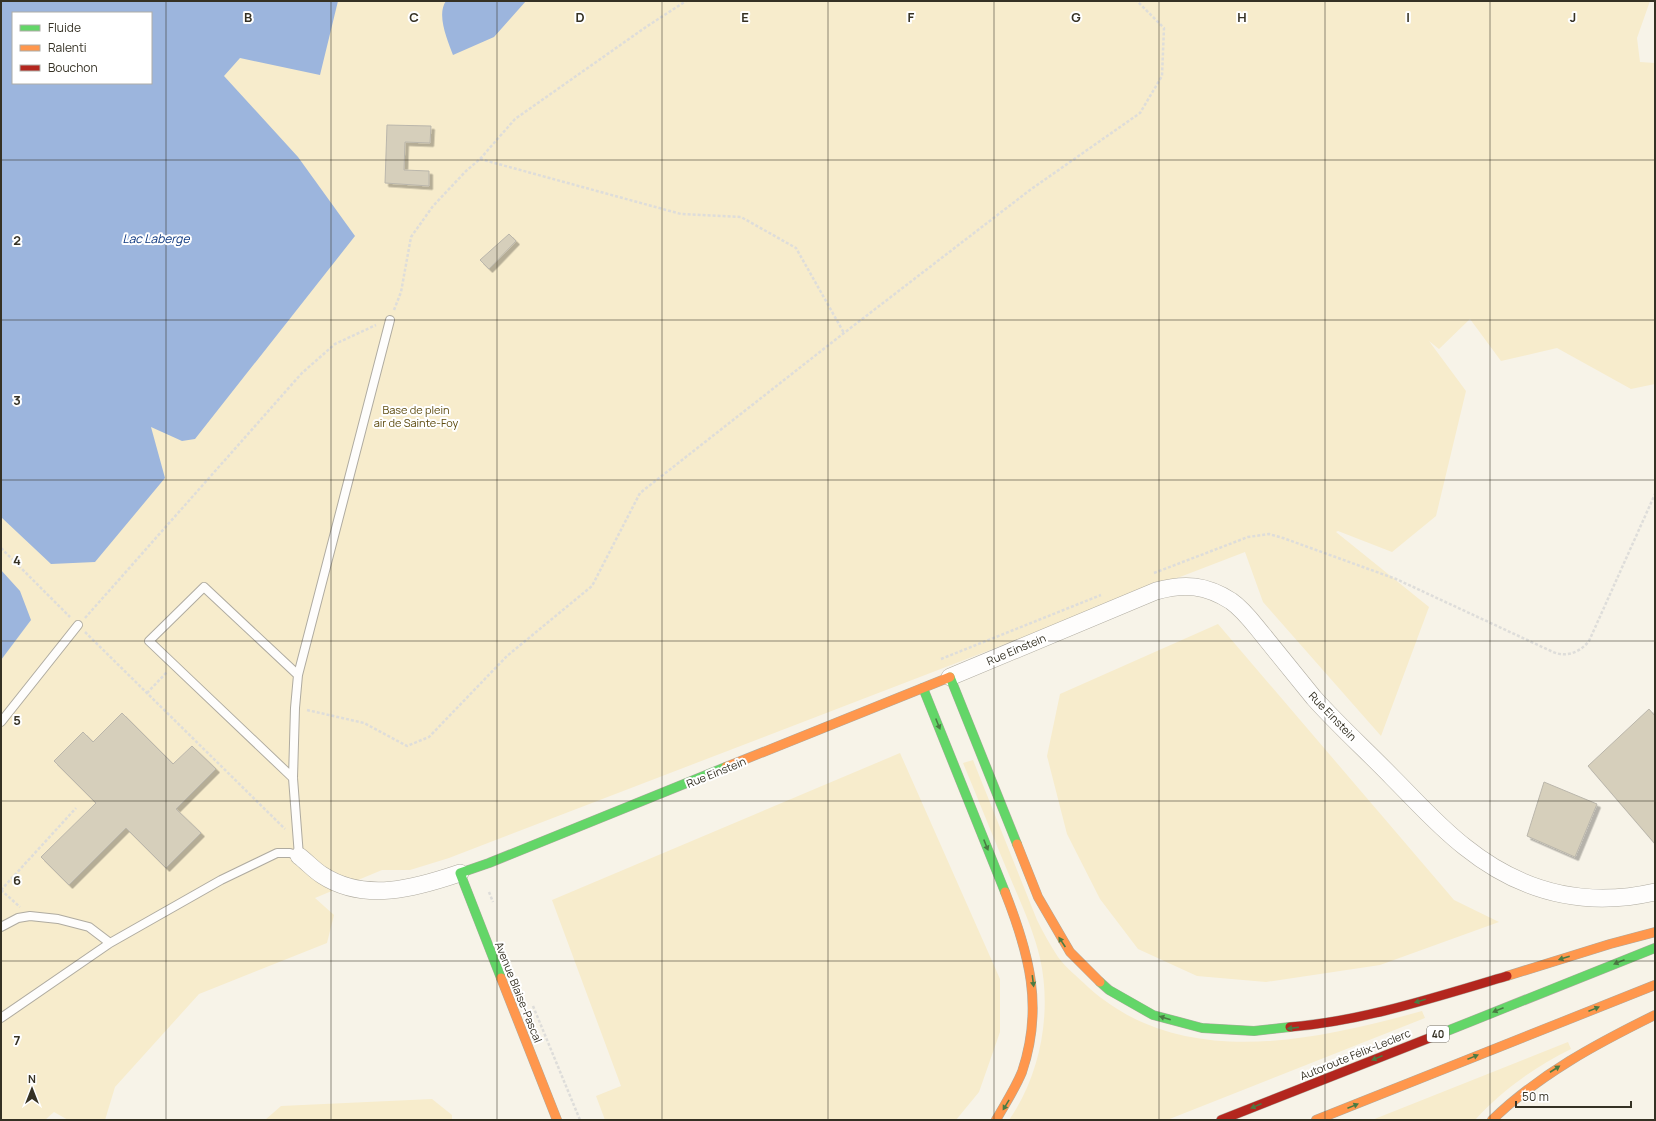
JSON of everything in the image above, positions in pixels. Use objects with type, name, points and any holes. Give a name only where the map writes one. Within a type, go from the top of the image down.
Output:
[{"type":"main road","name":"Rue Einstein","points":[[460,873],[489,863],[950,677]]},
{"type":"main road","points":[[950,677],[1038,897],[1060,939],[1078,963],[1103,986],[1133,1005],[1168,1020],[1207,1029],[1246,1031],[1285,1029],[1325,1024],[1415,1002],[1498,979],[1624,939],[1655,932]]},
{"type":"main road","points":[[923,688],[1019,927],[1032,973],[1034,1010],[1028,1051],[1015,1089],[996,1120]]},
{"type":"main road","name":"Avenue Blaise-Pascal","points":[[460,873],[558,1120]]},
{"type":"main road","name":"Autoroute Félix-Leclerc","points":[[1221,1120],[1655,948]]},
{"type":"main road","points":[[1316,1120],[1655,985]]},
{"type":"main road","points":[[1492,1120],[1528,1087],[1550,1072],[1597,1044],[1655,1015]]},
{"type":"street","name":"Rue Einstein","points":[[950,677],[1156,590],[1176,586],[1194,586],[1204,589],[1232,602],[1246,615],[1315,699],[1430,815],[1459,843],[1476,856],[1502,872],[1526,884],[1561,894],[1587,897],[1616,897],[1655,892]]},
{"type":"street","name":"Rue Einstein","points":[[299,856],[323,876],[362,890],[392,890],[410,888],[460,873]]},
{"type":"lane","points":[[1,1018],[110,943],[221,880],[277,853],[290,853],[299,856],[293,778],[295,708],[298,675],[390,320]]},
{"type":"lane","points":[[293,778],[149,641],[204,587],[298,675]]},
{"type":"lane","points":[[1,722],[78,625]]},
{"type":"lane","points":[[1,927],[18,918],[30,916],[58,919],[89,927],[110,943]]},
{"type":"path","points":[[78,625],[302,373],[335,344],[390,320],[401,292],[411,237],[433,206],[466,171],[480,159],[515,119],[646,27],[686,1]]},
{"type":"path","points":[[295,708],[364,723],[407,746],[429,737],[507,656],[592,586],[640,493],[1030,190],[1140,113],[1162,76],[1164,28],[1137,1]]},
{"type":"path","points":[[480,159],[681,214],[741,217],[796,248],[844,333]]},
{"type":"path","points":[[1153,574],[1248,537],[1269,534],[1383,573],[1553,652],[1569,654],[1581,649],[1589,641],[1655,494]]},
{"type":"path","points":[[1,548],[284,828],[299,856]]},
{"type":"path","points":[[940,659],[1102,595]]},
{"type":"path","points":[[147,693],[175,665]]},
{"type":"path","points":[[30,916],[1,890],[76,808]]},
{"type":"path","points":[[490,894],[493,905]]},
{"type":"path","points":[[533,1005],[580,1120]]},
{"type":"green space","name":"Base de plein air de Sainte-Foy","points":[[1,1],[1650,1],[1637,38],[1640,62],[1655,63],[1655,384],[1631,389],[1557,348],[1501,361],[1470,319],[1439,349],[1429,341],[1466,391],[1436,516],[1392,552],[1338,531],[1336,532],[1429,607],[1381,736],[1263,602],[1245,552],[449,858],[410,870],[382,870],[315,898],[334,915],[327,943],[199,994],[115,1087],[105,1120],[68,1120],[54,1112],[45,1120],[1,1120]]},
{"type":"green space","points":[[1218,624],[1454,900],[1499,922],[1380,965],[1266,982],[1197,976],[1138,949],[1100,899],[1067,834],[1047,756],[1060,694]]},
{"type":"green space","points":[[900,753],[1000,979],[1000,1032],[979,1092],[956,1120],[605,1120],[596,1096],[621,1086],[552,900]]},
{"type":"green space","points":[[973,760],[1037,920],[1052,948],[1065,965],[1088,987],[1125,1013],[1164,1030],[1206,1039],[1249,1042],[1293,1039],[1337,1032],[1422,1011],[1425,1018],[1167,1120],[1009,1120],[1029,1083],[1036,1063],[1044,1021],[1045,1000],[1043,979],[1040,958],[1030,925],[963,763]]},
{"type":"green space","points":[[1568,1042],[1571,1049],[1532,1071],[1496,1099],[1475,1120],[1372,1120]]},
{"type":"green space","points":[[432,1099],[452,1115],[452,1120],[265,1120],[281,1106]]},
{"type":"water","name":"Lac Laberge","points":[[1,1],[338,1],[320,75],[240,58],[224,76],[298,157],[355,236],[195,439],[182,441],[151,427],[165,478],[95,562],[51,564],[1,517]]},
{"type":"water","points":[[446,1],[526,1],[494,37],[453,55],[443,21],[442,13]]},
{"type":"water","points":[[1,570],[20,591],[31,620],[1,660]]},
{"type":"building","points":[[387,125],[431,126],[430,143],[405,142],[404,170],[429,171],[429,186],[385,183]]},
{"type":"building","points":[[509,234],[516,241],[489,269],[480,260]]},
{"type":"building","points":[[1649,709],[1655,716],[1655,844],[1588,766]]},
{"type":"building","points":[[122,713],[173,764],[192,746],[216,769],[176,809],[201,833],[166,868],[126,828],[69,885],[41,857],[96,803],[54,761],[83,732],[93,742]]},
{"type":"building","points":[[1544,782],[1597,804],[1575,857],[1527,836]]},
{"type":"traffic: fast","points":[[950,677],[1017,844]]},
{"type":"traffic: fast","points":[[923,688],[1005,892]]},
{"type":"traffic: fast","points":[[501,978],[460,873],[489,863],[726,767]]},
{"type":"traffic: fast","points":[[1442,1033],[1655,948]]},
{"type":"traffic: fast","points":[[1100,982],[1109,990],[1153,1015],[1202,1028],[1254,1031],[1290,1027]]},
{"type":"traffic: slow","points":[[726,767],[950,677]]},
{"type":"traffic: slow","points":[[1017,844],[1038,897],[1070,952],[1100,982]]},
{"type":"traffic: slow","points":[[996,1120],[1022,1072],[1029,1048],[1033,1003],[1027,959],[1014,915],[1005,892]]},
{"type":"traffic: slow","points":[[1507,976],[1610,944],[1655,932]]},
{"type":"traffic: slow","points":[[501,978],[557,1120]]},
{"type":"traffic: slow","points":[[1316,1120],[1655,985]]},
{"type":"traffic: slow","points":[[1492,1120],[1529,1088],[1569,1061],[1611,1037],[1655,1015]]},
{"type":"traffic: jam","points":[[1290,1027],[1317,1024],[1372,1014],[1507,976]]},
{"type":"traffic: jam","points":[[1221,1120],[1442,1033]]}]
